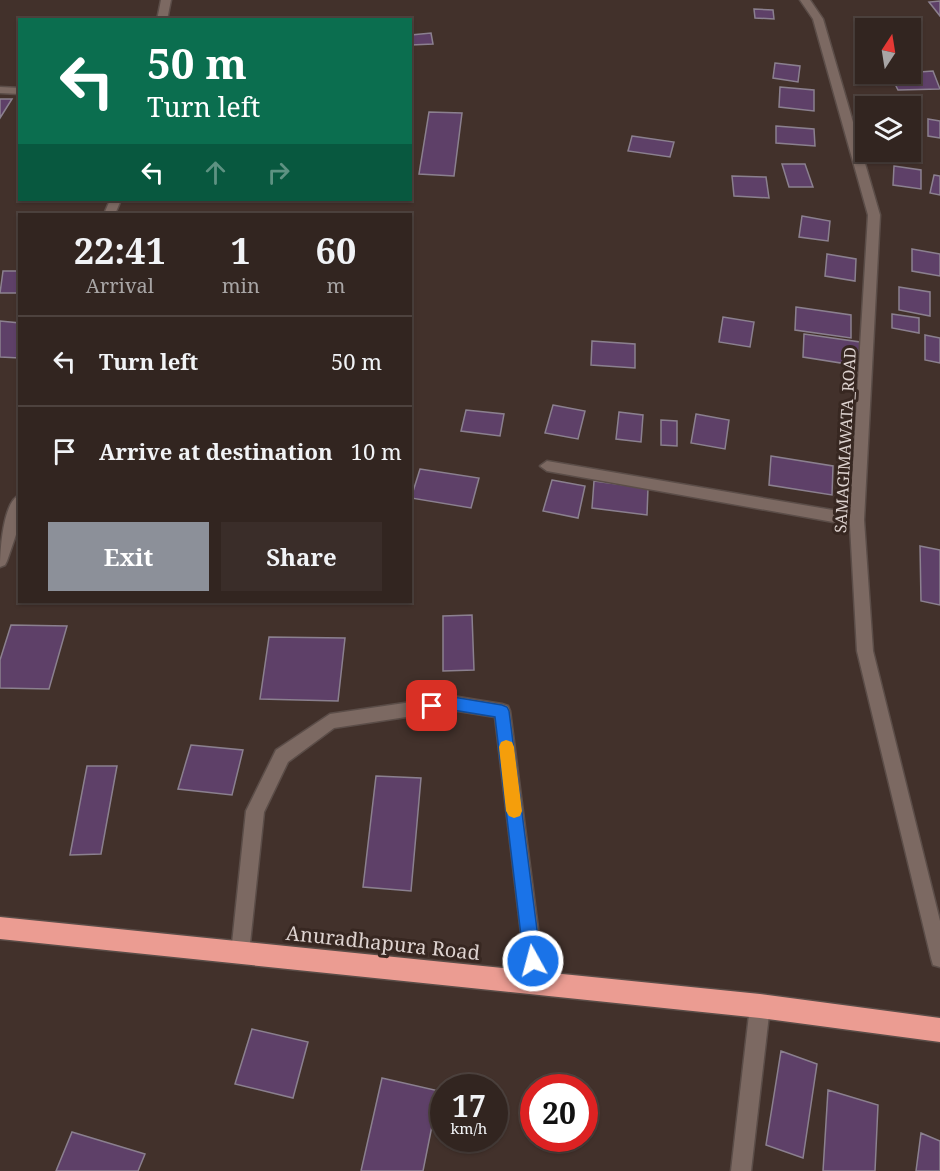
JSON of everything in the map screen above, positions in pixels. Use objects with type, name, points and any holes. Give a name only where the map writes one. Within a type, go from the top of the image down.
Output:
[{"type":"highway","name":"Anuradhapura Road","points":[[0,928],[760,1006],[940,1030]]},
{"type":"street","points":[[162,18],[166,0]]},
{"type":"street","name":"SAMAGIMAWATA_ROAD","points":[[805,0],[818,19],[874,215],[857,520],[865,651],[940,958]]},
{"type":"street","points":[[0,90],[18,91]]},
{"type":"street","points":[[547,466],[857,520]]},
{"type":"street","points":[[0,561],[18,506]]},
{"type":"street","points":[[240,953],[255,811],[282,756],[330,721],[453,703],[502,711],[536,983]]},
{"type":"street","points":[[741,1171],[760,1006]]},
{"type":"building","points":[[940,1],[940,16],[929,2]]},
{"type":"building","points":[[754,9],[773,10],[774,19],[755,18]]},
{"type":"building","points":[[431,33],[433,44],[412,45],[412,35]]},
{"type":"building","points":[[775,63],[800,66],[798,82],[773,78]]},
{"type":"building","points":[[933,71],[940,89],[898,90],[895,84],[921,84],[921,72]]},
{"type":"building","points":[[780,87],[814,90],[814,111],[779,107]]},
{"type":"building","points":[[0,99],[12,99],[0,118]]},
{"type":"building","points":[[429,112],[462,113],[454,176],[419,174]]},
{"type":"building","points":[[928,119],[940,121],[940,138],[928,136]]},
{"type":"building","points":[[776,126],[814,129],[815,146],[776,143]]},
{"type":"building","points":[[632,136],[674,142],[670,157],[628,151]]},
{"type":"building","points":[[782,164],[805,164],[813,187],[789,187]]},
{"type":"building","points":[[894,166],[921,170],[921,189],[893,185]]},
{"type":"building","points":[[934,175],[940,176],[940,195],[930,193]]},
{"type":"building","points":[[732,176],[766,177],[769,198],[734,196]]},
{"type":"building","points":[[802,216],[830,221],[828,241],[799,237]]},
{"type":"building","points":[[912,249],[940,254],[940,276],[912,271]]},
{"type":"building","points":[[827,254],[856,259],[855,281],[825,276]]},
{"type":"building","points":[[3,271],[18,271],[18,293],[0,293]]},
{"type":"building","points":[[899,287],[930,292],[930,316],[899,310]]},
{"type":"building","points":[[796,307],[851,315],[851,338],[795,330]]},
{"type":"building","points":[[892,314],[919,318],[919,333],[892,328]]},
{"type":"building","points":[[723,317],[754,322],[750,347],[719,342]]},
{"type":"building","points":[[0,321],[18,323],[18,358],[0,357]]},
{"type":"building","points":[[804,334],[860,342],[860,366],[803,357]]},
{"type":"building","points":[[925,335],[940,338],[940,363],[925,360]]},
{"type":"building","points":[[592,341],[635,344],[635,368],[591,365]]},
{"type":"building","points":[[553,405],[585,411],[578,439],[545,433]]},
{"type":"building","points":[[466,410],[504,414],[500,436],[461,431]]},
{"type":"building","points":[[619,412],[643,415],[641,442],[616,439]]},
{"type":"building","points":[[696,414],[729,420],[725,449],[691,443]]},
{"type":"building","points":[[661,420],[677,421],[677,446],[661,445]]},
{"type":"building","points":[[771,456],[833,466],[832,495],[769,485]]},
{"type":"building","points":[[420,469],[479,478],[471,508],[412,498]]},
{"type":"building","points":[[552,480],[585,486],[578,518],[543,511]]},
{"type":"building","points":[[594,481],[648,488],[647,515],[592,508]]},
{"type":"building","points":[[920,546],[940,550],[940,605],[921,601]]},
{"type":"building","points":[[472,615],[474,670],[443,671],[443,616]]},
{"type":"building","points":[[11,625],[67,626],[49,689],[0,688],[0,660]]},
{"type":"building","points":[[269,637],[345,638],[338,701],[260,699]]},
{"type":"building","points":[[191,745],[243,750],[232,795],[178,789]]},
{"type":"building","points":[[87,766],[117,766],[101,854],[70,855]]},
{"type":"building","points":[[376,776],[421,778],[411,891],[363,887]]},
{"type":"building","points":[[252,1029],[308,1042],[293,1098],[235,1084]]},
{"type":"building","points":[[781,1051],[817,1064],[803,1158],[766,1145]]},
{"type":"building","points":[[382,1078],[430,1089],[430,1136],[423,1171],[361,1171]]},
{"type":"building","points":[[828,1090],[878,1105],[875,1171],[823,1171]]},
{"type":"building","points":[[72,1132],[145,1154],[138,1171],[56,1171]]},
{"type":"building","points":[[921,1133],[940,1141],[940,1171],[916,1171]]},
{"type":"slow traffic","points":[[506,747],[514,811]]},
{"type":"route","points":[[432,706],[453,703],[502,711],[533,961]]}]
